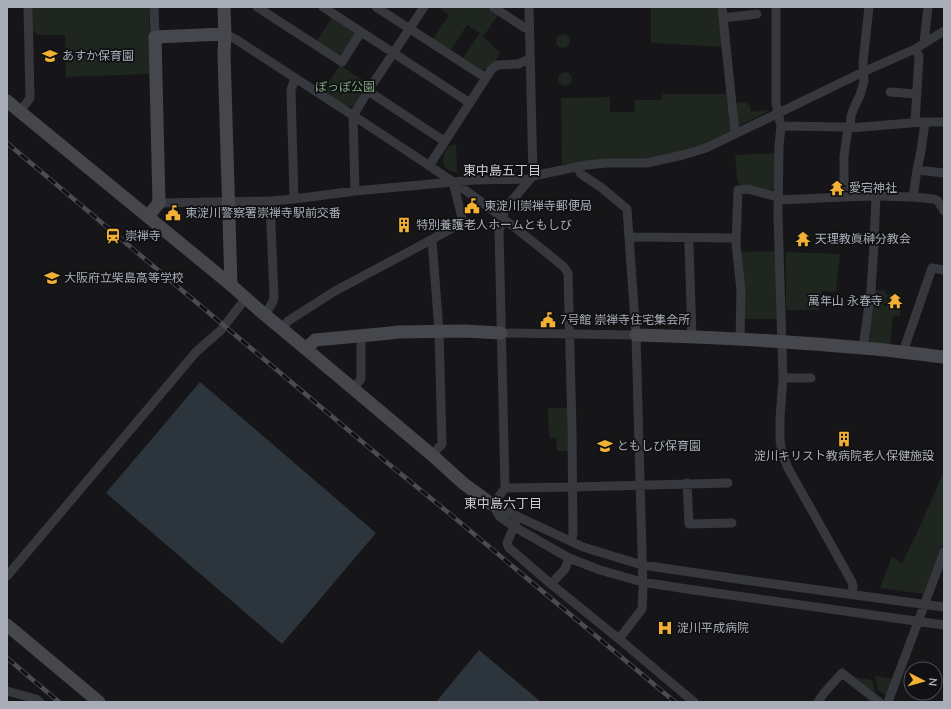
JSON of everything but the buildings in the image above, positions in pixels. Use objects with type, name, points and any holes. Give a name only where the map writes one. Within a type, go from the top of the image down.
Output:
[{"type":"street","points":[[20,112],[30,98],[28,7]]},
{"type":"street","points":[[148,216],[159,203],[154,7]]},
{"type":"street","points":[[224,7],[230,285]]},
{"type":"street","points":[[257,7],[342,62],[361,32]]},
{"type":"street","points":[[323,7],[470,103]]},
{"type":"street","points":[[376,7],[486,78]]},
{"type":"street","points":[[355,191],[353,116],[424,7]]},
{"type":"street","points":[[494,7],[525,28],[529,27]]},
{"type":"street","points":[[493,506],[506,488],[499,231],[505,208],[532,178],[529,7]]},
{"type":"street","points":[[722,7],[735,134]]},
{"type":"street","points":[[776,7],[776,104],[781,126],[779,146],[778,217],[783,378],[780,440],[782,453],[788,468],[852,582],[852,594]]},
{"type":"street","points":[[844,197],[844,156],[851,116],[864,82],[863,62],[869,7]]},
{"type":"street","points":[[924,44],[928,7]]},
{"type":"street","points":[[723,18],[757,14]]},
{"type":"street","points":[[159,203],[270,201],[355,191],[474,180],[532,178],[577,167],[607,163],[647,163],[706,148],[863,72],[915,49],[944,31]]},
{"type":"street","points":[[155,37],[225,34],[237,40],[453,182],[502,218],[564,267],[568,273],[570,334],[573,487],[573,534],[571,541]]},
{"type":"street","points":[[915,49],[918,56],[915,122]]},
{"type":"street","points":[[429,166],[491,70],[497,65],[518,64],[530,59]]},
{"type":"street","points":[[294,199],[291,90],[295,78]]},
{"type":"street","points":[[368,91],[444,141]]},
{"type":"street","points":[[890,92],[917,94]]},
{"type":"street","points":[[7,102],[148,216],[432,455],[464,484],[493,506],[583,546],[642,564],[944,607]]},
{"type":"street","points":[[781,126],[849,128],[915,122],[944,122]]},
{"type":"street","points":[[913,197],[925,122]]},
{"type":"street","points":[[577,167],[581,174],[602,188],[627,209],[636,335],[642,609],[619,639]]},
{"type":"street","points":[[917,170],[944,172]]},
{"type":"street","points":[[282,329],[288,321],[335,291],[463,222],[453,182]]},
{"type":"street","points":[[740,339],[741,290],[736,244],[738,190],[748,189],[779,198],[876,196],[934,199],[938,201],[944,211]]},
{"type":"street","points":[[863,348],[871,290],[876,196]]},
{"type":"street","points":[[264,314],[274,301],[270,201]]},
{"type":"street","points":[[629,237],[736,238]]},
{"type":"street","points":[[688,238],[692,337]]},
{"type":"street","points":[[432,240],[439,331],[442,444],[432,455]]},
{"type":"street","points":[[903,352],[932,268],[944,270]]},
{"type":"street","points":[[7,576],[196,352],[221,330],[246,298]]},
{"type":"street","points":[[306,349],[315,340],[399,332],[464,331],[636,335],[782,341],[944,357]]},
{"type":"street","points":[[354,389],[361,379],[360,335]]},
{"type":"street","points":[[783,378],[811,378]]},
{"type":"street","points":[[687,483],[689,524],[732,523]]},
{"type":"street","points":[[506,488],[728,483]]},
{"type":"street","points":[[493,506],[500,517],[513,526],[569,558],[600,570],[642,582],[944,625]]},
{"type":"street","points":[[518,517],[507,542],[510,548],[551,584],[694,702]]},
{"type":"street","points":[[888,702],[944,552]]},
{"type":"street","points":[[551,584],[565,569],[569,558]]},
{"type":"street","points":[[719,594],[722,576]]},
{"type":"street","points":[[862,614],[864,596]]},
{"type":"street","points":[[7,625],[99,702]]},
{"type":"street","points":[[818,702],[842,673],[879,702]]},
{"type":"street","points":[[7,691],[36,699],[40,702]]},
{"type":"green space","points":[[33,7],[149,7],[151,74],[66,77],[65,35],[38,35],[33,31]]},
{"type":"green space","points":[[438,7],[485,7],[498,15],[483,37],[500,53],[491,65],[482,70],[463,58],[480,33],[467,25],[451,50],[433,39],[449,15]]},
{"type":"green space","points":[[651,7],[718,7],[723,47],[651,43]]},
{"type":"green space","points":[[332,18],[354,33],[355,36],[342,55],[338,56],[316,42]]},
{"type":"green space","points":[[560,34],[566,34],[570,38],[570,44],[566,48],[560,48],[556,44],[556,38]]},
{"type":"green space","name":"ぽっぽ公園","points":[[340,65],[368,84],[354,106],[347,107],[323,91]]},
{"type":"green space","points":[[562,72],[568,72],[572,76],[572,82],[568,86],[562,86],[558,82],[558,76]]},
{"type":"green space","points":[[663,94],[726,94],[730,132],[712,142],[685,151],[645,160],[562,164],[561,98],[610,97],[610,112],[634,112],[635,100],[661,100]]},
{"type":"green space","points":[[747,102],[748,106],[750,105],[751,112],[769,111],[737,127],[734,103]]},
{"type":"green space","points":[[451,145],[456,145],[457,172],[447,169],[443,162],[444,153]]},
{"type":"green space","points":[[776,153],[776,186],[772,190],[740,185],[737,179],[735,155]]},
{"type":"green space","points":[[776,251],[777,319],[743,319],[740,252]]},
{"type":"green space","points":[[786,252],[840,254],[836,292],[822,291],[819,310],[786,310]]},
{"type":"green space","points":[[873,289],[886,291],[886,294],[898,295],[902,298],[900,316],[893,316],[890,347],[866,345]]},
{"type":"green space","points":[[548,408],[567,408],[567,451],[557,451],[556,438],[551,438],[549,436]]},
{"type":"green space","points":[[944,471],[944,542],[924,594],[880,588],[892,557],[902,563]]},
{"type":"green space","points":[[875,676],[893,679],[887,697],[878,690]]},
{"type":"green space","points":[[854,677],[872,680],[875,690],[874,692]]},
{"type":"shaded area","points":[[200,382],[376,533],[282,644],[106,493]]},
{"type":"shaded area","points":[[479,650],[541,702],[436,702]]},
{"type":"railway","points":[[7,143],[385,461],[675,702]]},
{"type":"railway","points":[[7,658],[59,702]]},
{"type":"place","name":"あすか保育園","points":[[50,56]]},
{"type":"place","name":"愛宕神社","points":[[837,188]]},
{"type":"place","name":"東淀川崇禅寺郵便局","points":[[472,206]]},
{"type":"place","name":"東淀川警察署崇禅寺駅前交番","points":[[173,213]]},
{"type":"place","name":"特別養護老人ホームともしび","points":[[404,225]]},
{"type":"place","name":"崇禅寺","points":[[113,236]]},
{"type":"place","name":"天理教眞榊分教会","points":[[803,239]]},
{"type":"place","name":"大阪府立柴島高等学校","points":[[52,278]]},
{"type":"place","name":"萬年山 永春寺","points":[[895,301]]},
{"type":"place","name":"7号館 崇禅寺住宅集会所","points":[[548,320]]},
{"type":"place","name":"淀川キリスト教病院老人保健施設","points":[[844,439]]},
{"type":"place","name":"ともしび保育園","points":[[605,446]]},
{"type":"place","name":"淀川平成病院","points":[[665,628]]},
{"type":"district","name":"東中島五丁目","points":[[502,170]]},
{"type":"district","name":"東中島六丁目","points":[[503,503]]}]
